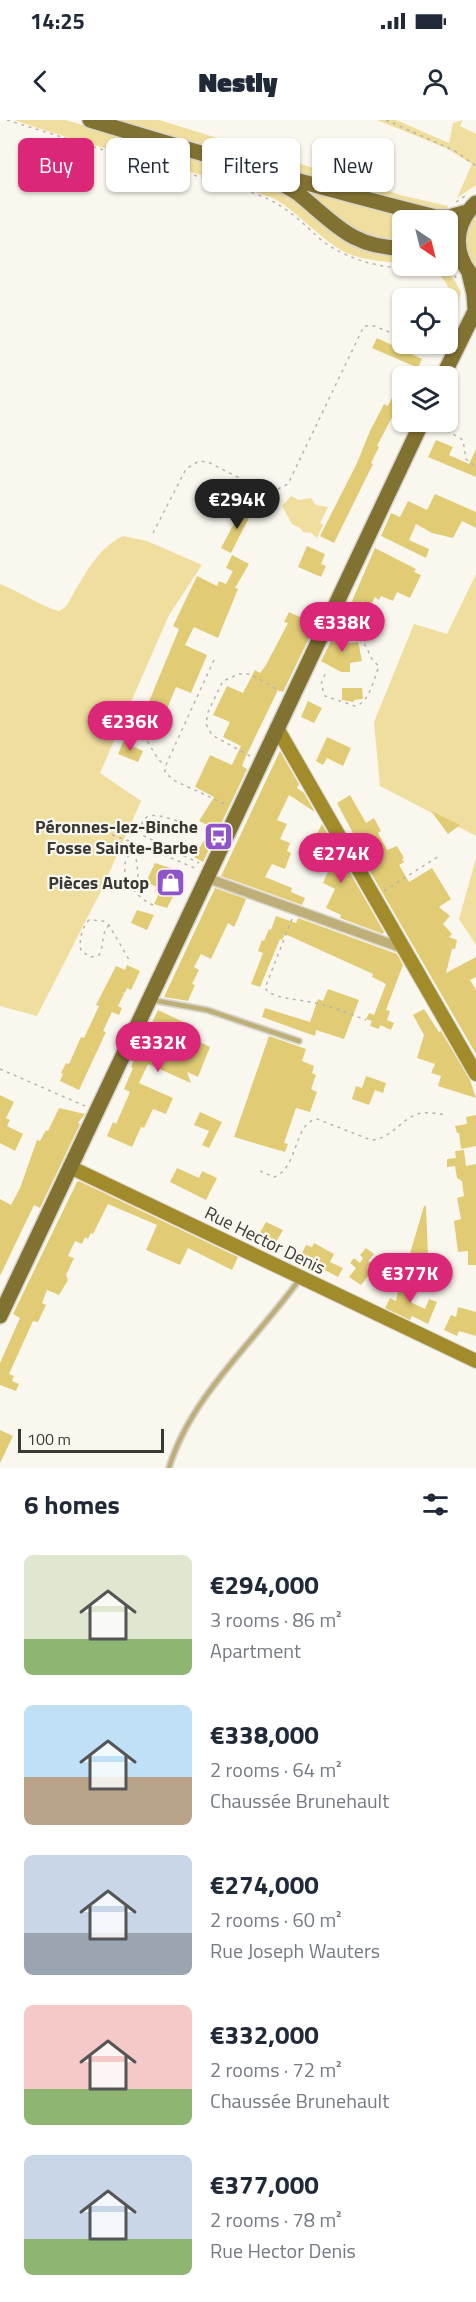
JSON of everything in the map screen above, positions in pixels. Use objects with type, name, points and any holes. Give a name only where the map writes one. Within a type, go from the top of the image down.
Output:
[{"type":"main road","points":[[90,120],[202,154]]},
{"type":"main road","points":[[300,180],[436,217],[449,217],[472,207]]},
{"type":"main road","points":[[295,192],[353,238],[392,248]]},
{"type":"main road","points":[[458,234],[472,207]]},
{"type":"main road","points":[[448,366],[476,309],[472,276],[458,257]]},
{"type":"main road","points":[[0,1316],[417,432]]},
{"type":"street","points":[[277,728],[476,1074]]},
{"type":"street","points":[[209,873],[295,909],[402,948]]},
{"type":"street","name":"Rue Hector Denis","points":[[70,1167],[476,1360]]},
{"type":"lane","points":[[149,999],[207,1010],[299,1041]]},
{"type":"lane","points":[[169,1468],[175,1448],[207,1395],[278,1310],[300,1278]]},
{"type":"path","points":[[7,120],[257,195],[278,203],[299,218],[320,239],[356,260],[392,266]]},
{"type":"path","points":[[386,120],[455,151],[476,166]]},
{"type":"path","points":[[153,533],[186,469],[199,461],[208,462],[259,488],[278,489],[288,484],[364,326],[374,326],[392,333]]},
{"type":"path","points":[[440,354],[452,359]]},
{"type":"path","points":[[451,432],[463,440],[466,459],[476,468]]},
{"type":"path","points":[[325,674],[321,684],[325,696],[360,706],[365,701],[379,666],[370,660],[368,650],[362,642],[350,635],[351,627],[347,618],[335,606]]},
{"type":"path","points":[[214,660],[165,767],[165,772],[173,780],[239,810]]},
{"type":"path","points":[[262,762],[212,735],[206,724],[208,712],[223,681],[239,674],[250,674],[292,697]]},
{"type":"path","points":[[136,722],[165,767]]},
{"type":"path","points":[[198,829],[156,815],[144,819],[140,830],[144,836],[209,873]]},
{"type":"path","points":[[91,827],[209,873]]},
{"type":"path","points":[[138,844],[125,862],[125,874],[142,900],[153,905]]},
{"type":"path","points":[[134,850],[139,895]]},
{"type":"path","points":[[374,897],[439,856]]},
{"type":"path","points":[[295,909],[265,988],[274,995],[330,1006],[366,1020]]},
{"type":"path","points":[[109,926],[102,936],[103,945],[99,955],[86,956],[81,951],[80,941],[85,925],[89,920],[99,920],[109,926],[131,963]]},
{"type":"path","points":[[0,1069],[97,1111]]},
{"type":"path","points":[[260,1171],[274,1177],[281,1174],[289,1163],[305,1125],[311,1120],[317,1119],[371,1140],[379,1140],[390,1135],[410,1117],[420,1113],[447,1115]]},
{"type":"shaded area","points":[[14,120],[66,120],[125,138],[106,138],[106,149],[94,145],[94,138],[69,138]]},
{"type":"shaded area","points":[[110,120],[159,120],[217,138],[202,138],[202,144],[190,141],[190,138],[180,138]]},
{"type":"shaded area","points":[[377,120],[396,120],[449,143],[453,123],[463,120],[460,126],[476,134],[476,185],[457,198],[472,164],[446,148]]},
{"type":"shaded area","points":[[190,158],[202,162],[202,175],[190,172]]},
{"type":"shaded area","points":[[300,164],[312,167],[312,176],[300,173]]},
{"type":"shaded area","points":[[300,182],[312,185],[312,192],[335,192],[399,210],[392,210],[392,241],[347,231],[300,190]]},
{"type":"shaded area","points":[[255,192],[283,192],[308,208],[392,248],[392,262],[367,259],[337,248],[273,198]]},
{"type":"shaded area","points":[[369,192],[391,192],[448,206],[447,210],[435,210]]},
{"type":"shaded area","points":[[476,213],[476,269],[468,254],[466,235]]},
{"type":"shaded area","points":[[440,276],[452,276],[461,292],[458,302],[458,288],[449,288]]},
{"type":"shaded area","points":[[291,496],[299,500],[311,498],[316,505],[328,507],[320,523],[323,525],[317,538],[292,524],[282,506]]},
{"type":"shaded area","points":[[123,536],[147,541],[202,565],[169,615],[100,773],[141,801],[102,889],[37,1016],[0,1006],[0,584],[59,611],[67,605],[96,559],[115,540]]},
{"type":"shaded area","points":[[476,574],[476,836],[380,786],[374,722],[414,624],[447,634]]},
{"type":"shaded area","points":[[476,858],[476,945],[459,919]]},
{"type":"building","points":[[377,338],[392,345],[392,354],[411,354],[422,359],[419,366],[413,366],[372,348]]},
{"type":"building","points":[[392,397],[392,417],[377,446],[379,447],[371,463],[373,464],[334,543],[320,536],[384,404],[388,406]]},
{"type":"building","points":[[436,440],[453,447],[449,455],[469,464],[476,449],[476,477],[428,457]]},
{"type":"building","points":[[435,494],[476,512],[476,528],[462,521],[453,538],[432,533],[416,524],[409,540],[429,549],[426,558],[381,536],[391,513],[400,517],[408,501],[427,510]]},
{"type":"building","points":[[243,507],[252,512],[231,553],[221,548]]},
{"type":"building","points":[[307,546],[325,554],[321,564],[326,566],[321,577],[298,567]]},
{"type":"building","points":[[375,548],[416,569],[414,572],[421,575],[410,598],[397,592],[393,601],[381,596],[379,600],[375,597],[371,605],[362,601],[361,605],[352,601]]},
{"type":"building","points":[[232,555],[249,564],[235,588],[238,589],[218,638],[194,627],[185,645],[207,655],[191,693],[176,687],[159,728],[141,721],[179,629],[173,626],[197,576],[217,586],[219,581],[226,584],[233,571],[226,568]]},
{"type":"building","points":[[289,612],[304,619],[302,622],[314,628],[283,692],[278,690],[246,756],[242,766],[247,769],[203,862],[194,857],[212,827],[199,821],[214,797],[195,787],[210,755],[232,765],[241,746],[223,737],[230,722],[213,715],[227,686],[243,693],[255,670],[260,673],[266,665],[288,623],[284,622]]},
{"type":"building","points":[[338,627],[345,629],[341,644],[358,642],[362,661],[350,663],[350,672],[341,672],[321,661]]},
{"type":"building","points":[[342,688],[362,688],[363,699],[354,700],[354,702],[342,700]]},
{"type":"building","points":[[308,701],[322,708],[314,723],[301,717]]},
{"type":"building","points":[[327,737],[351,748],[343,766],[327,758],[323,765],[316,761]]},
{"type":"building","points":[[123,742],[143,751],[138,762],[118,754]]},
{"type":"building","points":[[280,751],[299,784],[297,788],[304,793],[315,812],[289,795],[277,820],[287,824],[280,839],[290,843],[287,851],[291,853],[285,869],[272,864],[265,877],[292,888],[291,892],[305,898],[302,905],[221,876]]},
{"type":"building","points":[[350,795],[366,823],[374,818],[381,831],[378,833],[387,850],[397,846],[404,858],[402,859],[404,862],[399,865],[409,882],[432,868],[451,899],[439,907],[450,916],[443,924],[452,934],[449,937],[457,940],[455,949],[452,949],[446,973],[476,957],[476,977],[470,980],[476,990],[476,1054],[360,854],[363,852],[337,803]]},
{"type":"building","points":[[431,811],[452,821],[460,825],[448,834]]},
{"type":"building","points":[[322,824],[384,932],[383,934],[340,918],[341,915],[326,908],[335,889],[323,883],[328,872],[309,866],[312,850],[309,849]]},
{"type":"building","points":[[155,863],[180,871],[172,888],[175,893],[167,908],[154,904],[159,893],[155,891],[157,887],[146,882]]},
{"type":"building","points":[[215,888],[246,899],[234,927],[228,923],[211,959],[201,954],[194,967],[199,970],[192,984],[195,985],[188,1001],[164,997]]},
{"type":"building","points":[[137,910],[154,915],[147,930],[131,923]]},
{"type":"building","points":[[276,916],[296,923],[298,918],[397,954],[403,965],[386,1010],[390,1011],[387,1020],[394,1023],[391,1030],[380,1025],[379,1029],[370,1026],[372,1021],[366,1019],[369,1013],[374,1015],[386,984],[372,977],[373,974],[285,934],[282,940],[280,939],[260,987],[251,984],[263,953],[258,951],[262,940],[264,941],[269,929],[271,930]]},
{"type":"building","points":[[127,965],[140,971],[131,990],[127,988],[125,993],[122,992],[124,994],[118,1006],[122,1008],[119,1015],[112,1012],[103,1031],[106,1032],[79,1090],[60,1081],[66,1063],[69,1064],[81,1037],[84,1038],[99,1006],[96,1005],[116,966],[125,970]]},
{"type":"building","points":[[328,989],[359,1000],[344,1039],[316,1030],[315,1036],[262,1017],[265,1008],[310,1022],[318,999],[323,1001]]},
{"type":"building","points":[[424,1009],[439,1032],[441,1031],[470,1080],[476,1098],[438,1086],[441,1076],[431,1073],[435,1064],[417,1058],[424,1035],[413,1015]]},
{"type":"building","points":[[158,1010],[194,1027],[189,1037],[210,1047],[198,1077],[187,1072],[191,1083],[148,1064],[139,1083],[173,1098],[166,1114],[153,1109],[132,1147],[107,1136],[113,1122],[116,1124],[130,1092],[124,1089],[133,1068],[131,1067]]},
{"type":"building","points":[[269,1036],[306,1049],[302,1061],[314,1066],[312,1073],[316,1075],[311,1089],[317,1092],[310,1112],[296,1108],[284,1143],[288,1144],[285,1152],[234,1137]]},
{"type":"building","points":[[366,1076],[386,1083],[383,1093],[375,1090],[369,1105],[352,1099],[356,1086],[362,1088]]},
{"type":"building","points":[[0,1095],[14,1102],[6,1118],[10,1120],[7,1126],[23,1134],[15,1151],[0,1143]]},
{"type":"building","points":[[59,1108],[85,1114],[78,1123],[80,1124],[40,1208],[34,1205],[0,1276],[0,1199],[11,1205],[20,1188],[37,1140],[40,1141],[46,1130],[48,1131]]},
{"type":"building","points":[[200,1112],[222,1122],[209,1148],[202,1145],[209,1131],[194,1125]]},
{"type":"building","points":[[476,1115],[476,1146],[461,1149],[459,1133],[455,1126],[467,1124],[466,1117]]},
{"type":"building","points":[[464,1150],[466,1166],[476,1164],[476,1265],[468,1265],[468,1251],[458,1252],[454,1221],[461,1219],[457,1198],[464,1196],[462,1181],[457,1178],[455,1166],[447,1167],[447,1159],[456,1158],[455,1151]]},
{"type":"building","points":[[177,1168],[199,1178],[202,1171],[217,1178],[206,1200],[170,1182]]},
{"type":"building","points":[[79,1181],[238,1257],[232,1270],[188,1248],[180,1265],[146,1250],[157,1225],[108,1204],[93,1234],[91,1233],[88,1239],[85,1237],[82,1244],[75,1241],[68,1256],[74,1258],[66,1275],[68,1280],[59,1295],[47,1290],[42,1303],[46,1305],[38,1322],[33,1321],[9,1374],[14,1376],[12,1381],[19,1384],[16,1391],[0,1385],[0,1363],[20,1318],[13,1314]]},
{"type":"building","points":[[424,1206],[426,1206],[428,1257],[409,1257]]},
{"type":"building","points":[[266,1222],[283,1230],[275,1244],[259,1234]]},
{"type":"building","points":[[314,1243],[334,1254],[330,1262],[343,1268],[338,1277],[300,1257],[306,1245],[312,1247]]},
{"type":"building","points":[[366,1248],[374,1254],[368,1261],[371,1263],[367,1268],[372,1271],[361,1285],[349,1277],[356,1268],[350,1263],[354,1258],[360,1263],[363,1258],[360,1255]]},
{"type":"building","points":[[401,1275],[410,1277],[408,1301],[425,1309],[429,1299],[437,1302],[428,1324],[412,1316],[410,1320],[385,1308],[390,1298],[396,1301]]},
{"type":"building","points":[[458,1307],[476,1312],[476,1336],[459,1331],[457,1336],[444,1330],[451,1315],[456,1317]]},
{"type":"building","points":[[0,1430],[13,1436],[0,1463]]},
{"type":"place","name":"Péronnes-lez-Binche Fosse Sainte-Barbe","points":[[219,836]]},
{"type":"place","name":"Pièces Autop","points":[[170,882]]}]
